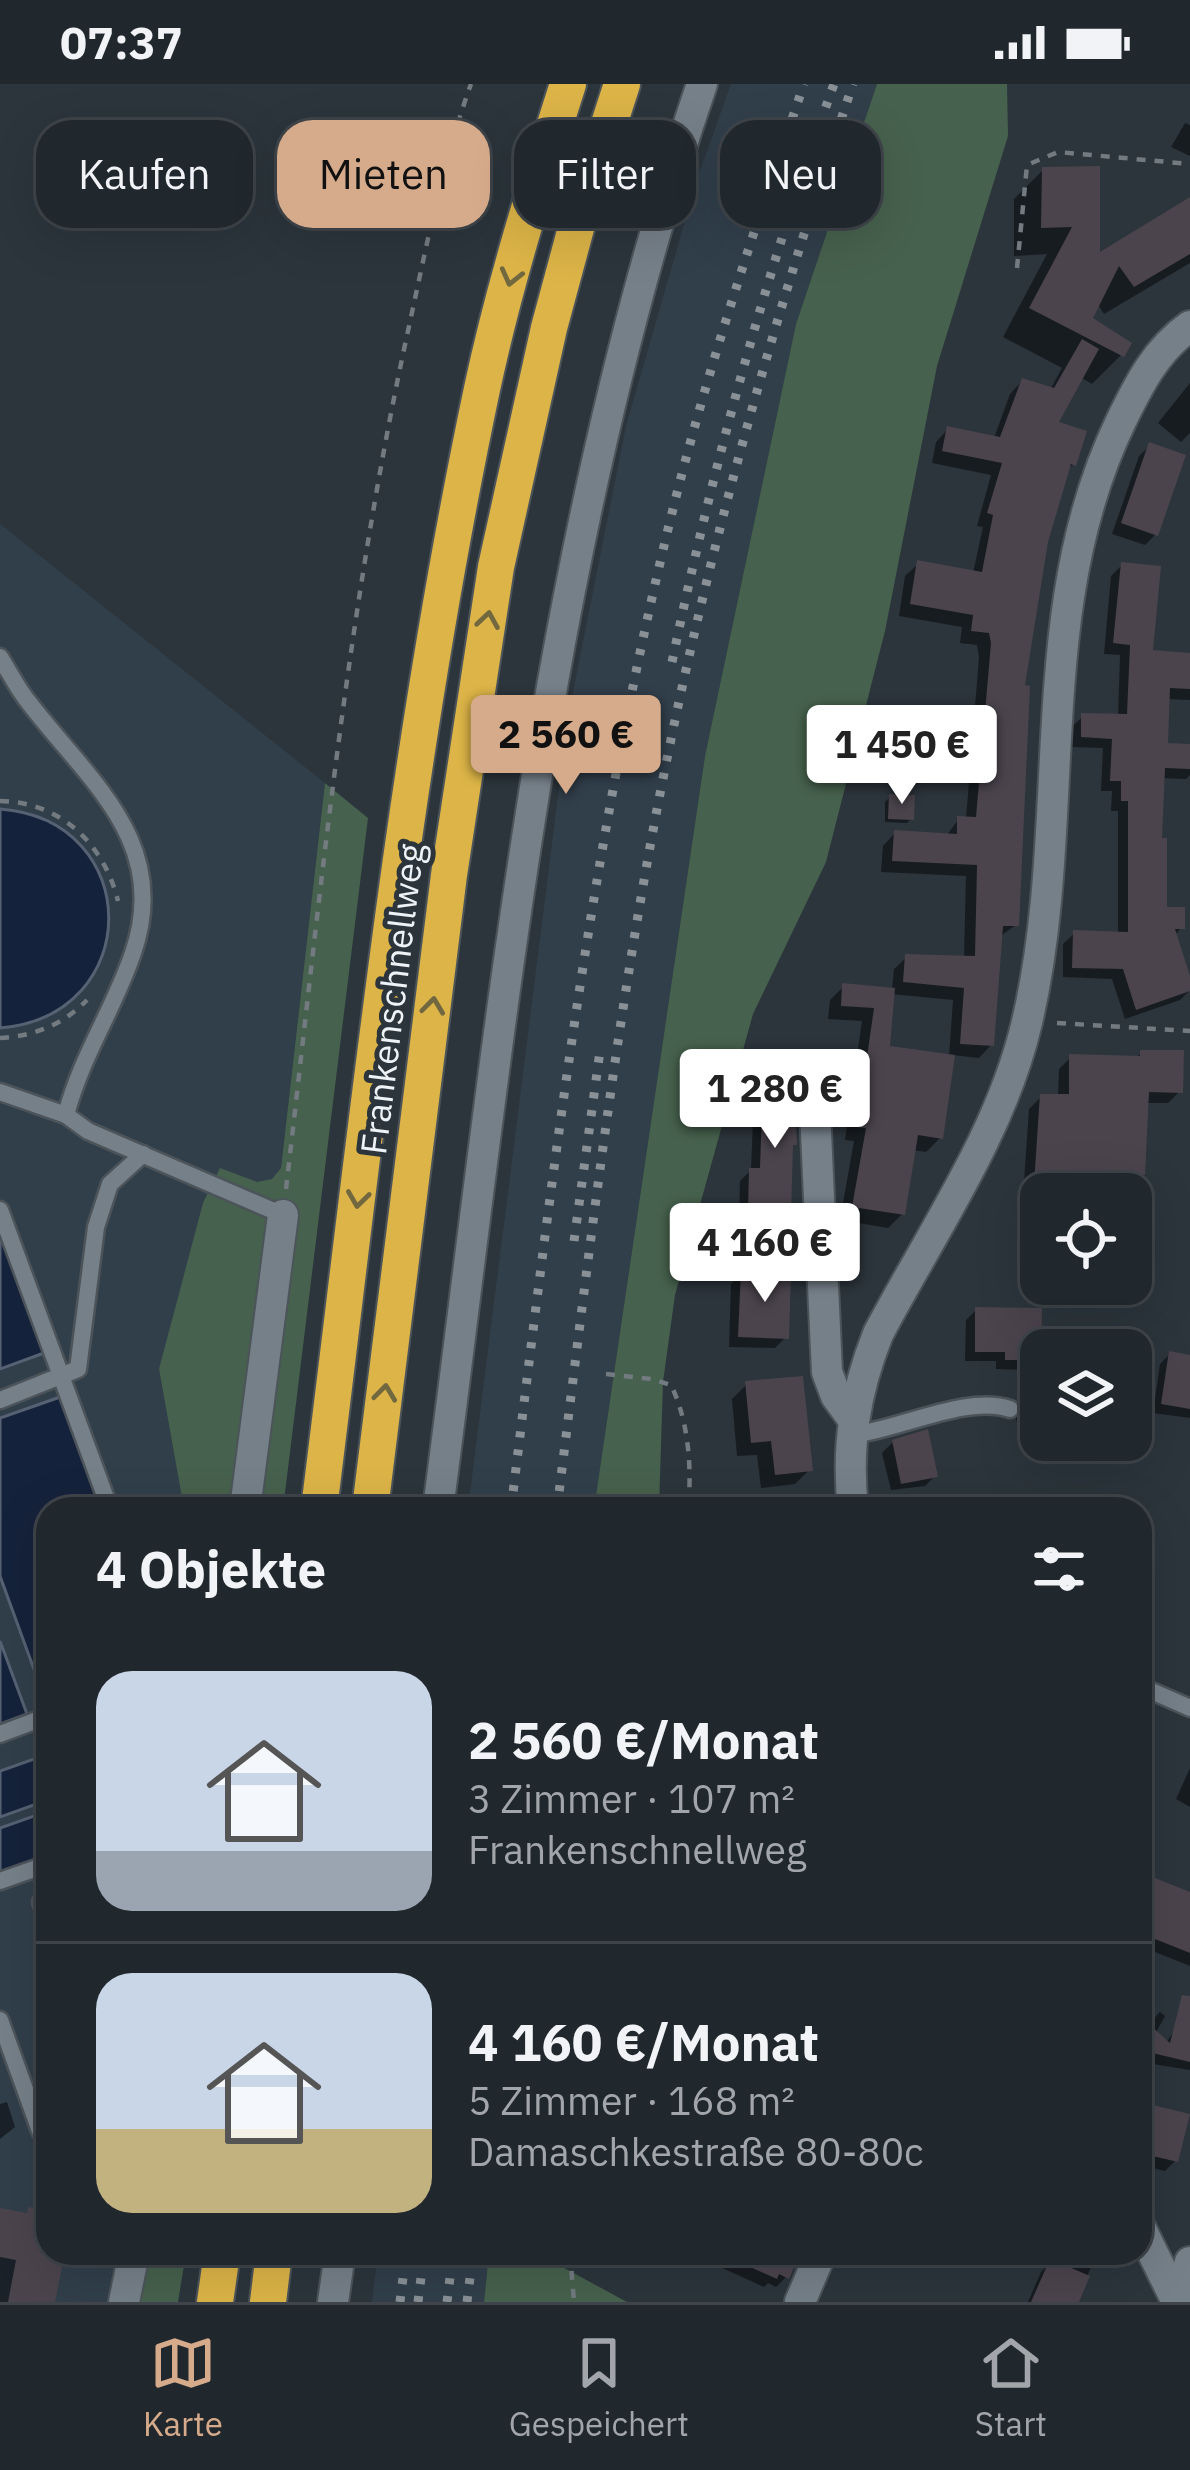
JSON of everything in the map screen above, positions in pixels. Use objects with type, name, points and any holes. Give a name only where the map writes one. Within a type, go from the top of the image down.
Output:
[{"type":"highway","name":"Frankenschnellweg","points":[[321,1497],[430,657],[483,386],[530,205],[568,84]]},
{"type":"highway","name":"Frankenschnellweg","points":[[371,1497],[449,875],[496,567],[549,328],[622,84]]},
{"type":"highway","points":[[215,2302],[220,2265]]},
{"type":"highway","points":[[268,2302],[273,2265]]},
{"type":"street","points":[[440,1497],[546,712],[605,419],[702,84]]},
{"type":"street","points":[[853,1497],[852,1427],[864,1370],[878,1334],[992,1123],[1027,1022],[1042,951],[1059,658],[1077,542],[1096,477],[1142,378],[1160,353],[1190,326]]},
{"type":"street","points":[[813,1067],[827,1372],[852,1427]]},
{"type":"street","points":[[247,1497],[283,1215]]},
{"type":"street","points":[[1152,2251],[1178,2302]]},
{"type":"street","points":[[1178,2302],[1190,2262]]},
{"type":"street","points":[[124,2302],[132,2265]]},
{"type":"street","points":[[333,2302],[338,2265]]},
{"type":"street","points":[[800,2302],[816,2265]]},
{"type":"lane","points":[[0,657],[27,701],[110,800],[138,853],[145,900],[134,952],[75,1078],[65,1115]]},
{"type":"lane","points":[[0,1092],[65,1115],[88,1131],[283,1215]]},
{"type":"lane","points":[[0,1400],[78,1369],[96,1227],[110,1184],[143,1154]]},
{"type":"lane","points":[[0,1210],[106,1497]]},
{"type":"lane","points":[[852,1427],[878,1432],[967,1407],[994,1403],[1010,1408]]},
{"type":"lane","points":[[1152,1691],[1190,1708]]},
{"type":"lane","points":[[0,1734],[36,1720]]},
{"type":"lane","points":[[0,1881],[36,1868]]},
{"type":"lane","points":[[0,2020],[36,2120]]},
{"type":"path","points":[[283,1215],[351,656],[382,455],[433,214],[471,84]]},
{"type":"path","points":[[1017,268],[1027,164],[1058,152],[1190,164]]},
{"type":"path","points":[[0,801],[31,805],[72,825],[103,859],[118,902]]},
{"type":"path","points":[[0,1038],[62,1021],[96,990]]},
{"type":"path","points":[[1027,1022],[1190,1030]]},
{"type":"path","points":[[606,1374],[671,1385],[681,1405],[689,1497]]},
{"type":"path","points":[[571,2265],[574,2302]]},
{"type":"shaded area","points":[[731,84],[877,84],[865,120],[720,120],[720,228],[828,228],[796,324],[705,756],[596,1497],[470,1497],[568,717],[626,426],[683,228],[696,228],[696,183]]},
{"type":"shaded area","points":[[0,524],[325,783],[281,1168],[273,1179],[257,1183],[220,1169],[159,1369],[182,1497],[36,1497],[36,2265],[121,2265],[113,2302],[0,2302]]},
{"type":"shaded area","points":[[377,2265],[488,2265],[484,2302],[372,2302]]},
{"type":"green space","points":[[877,84],[1007,84],[1008,136],[937,366],[885,631],[826,862],[753,1014],[675,1295],[663,1382],[659,1497],[596,1497],[705,756],[796,324],[828,228],[881,228],[881,120],[865,120]]},
{"type":"green space","points":[[325,783],[368,818],[284,1497],[182,1497],[159,1369],[203,1203],[220,1168],[257,1182],[272,1179],[281,1168]]},
{"type":"green space","points":[[121,2265],[184,2265],[178,2302],[113,2302]]},
{"type":"green space","points":[[488,2265],[559,2265],[627,2302],[484,2302]]},
{"type":"water","points":[[0,809],[48,821],[82,846],[102,880],[109,918],[102,956],[82,990],[48,1016],[0,1028]]},
{"type":"water","points":[[0,1231],[44,1353],[0,1369]]},
{"type":"water","points":[[63,1396],[100,1497],[36,1497],[36,1675],[0,1576],[0,1418]]},
{"type":"water","points":[[0,1641],[27,1714],[0,1724]]},
{"type":"water","points":[[36,1758],[36,1804],[0,1817],[0,1771]]},
{"type":"water","points":[[36,1815],[36,1862],[0,1875],[0,1828]]},
{"type":"building","points":[[1100,166],[1100,252],[1190,197],[1190,254],[1134,287],[1119,266],[1093,318],[1132,343],[1124,357],[1029,308],[1072,227],[1041,228],[1042,167]]},
{"type":"building","points":[[1082,339],[1099,349],[1059,422],[1087,431],[1076,466],[1071,464],[1048,542],[1025,685],[1030,686],[1019,926],[1003,926],[994,1046],[960,1044],[964,988],[903,982],[905,954],[975,956],[977,865],[892,861],[894,830],[957,834],[957,816],[976,817],[991,643],[989,633],[971,631],[973,615],[910,604],[917,560],[982,572],[993,515],[987,513],[1002,463],[942,451],[947,426],[1000,437],[1022,378],[1054,388]]},
{"type":"building","points":[[1149,442],[1186,455],[1158,536],[1121,523]]},
{"type":"building","points":[[1121,562],[1161,566],[1153,650],[1190,653],[1190,689],[1170,688],[1168,743],[1190,744],[1190,769],[1165,768],[1162,838],[1167,838],[1167,907],[1185,907],[1185,929],[1175,929],[1190,991],[1136,1010],[1123,969],[1072,968],[1073,930],[1128,932],[1128,801],[1121,801],[1121,781],[1110,781],[1112,739],[1081,737],[1081,713],[1127,714],[1130,645],[1113,643]]},
{"type":"building","points":[[889,794],[915,795],[914,820],[888,819]]},
{"type":"building","points":[[842,983],[895,988],[890,1046],[955,1055],[943,1139],[918,1135],[905,1215],[852,1207],[866,1128],[857,1127],[874,1008],[841,1006]]},
{"type":"building","points":[[1140,1050],[1184,1050],[1183,1093],[1149,1092],[1145,1173],[1035,1173],[1040,1094],[1069,1094],[1069,1054],[1140,1056]]},
{"type":"building","points":[[763,1080],[794,1081],[797,1145],[793,1145],[791,1214],[748,1212],[749,1168],[760,1168]]},
{"type":"building","points":[[741,1270],[791,1272],[789,1339],[738,1337]]},
{"type":"building","points":[[975,1307],[1042,1308],[1042,1329],[1020,1329],[1020,1360],[1005,1360],[1005,1352],[975,1352]]},
{"type":"building","points":[[1169,1351],[1190,1355],[1190,1409],[1161,1404]]},
{"type":"building","points":[[803,1376],[813,1471],[775,1475],[771,1441],[751,1443],[745,1381]]},
{"type":"building","points":[[928,1429],[938,1477],[901,1484],[892,1440]]},
{"type":"building","points":[[1152,1877],[1190,1892],[1190,1953],[1152,1938]]},
{"type":"building","points":[[1182,1995],[1190,1996],[1190,2062],[1152,2053],[1152,2027],[1170,2043]]},
{"type":"building","points":[[1152,2105],[1190,2114],[1178,2162],[1152,2156]]},
{"type":"building","points":[[28,2207],[36,2209],[36,2265],[63,2265],[55,2302],[8,2302],[16,2260],[0,2257],[0,2208],[27,2213]]},
{"type":"building","points":[[746,2265],[795,2265],[789,2279],[779,2274],[777,2279]]},
{"type":"building","points":[[1047,2265],[1064,2265],[1090,2276],[1079,2302],[1031,2302]]},
{"type":"railway","points":[[512,1497],[576,1010],[643,640],[700,407],[804,84]]},
{"type":"railway","points":[[672,662],[743,370],[834,84]]},
{"type":"railway","points":[[559,1497],[611,1088],[671,741],[739,456],[853,84]]},
{"type":"railway","points":[[574,1241],[600,1051]]},
{"type":"railway","points":[[400,2302],[405,2265]]},
{"type":"railway","points":[[418,2302],[423,2265]]},
{"type":"railway","points":[[447,2302],[452,2265]]},
{"type":"railway","points":[[467,2302],[472,2265]]}]
